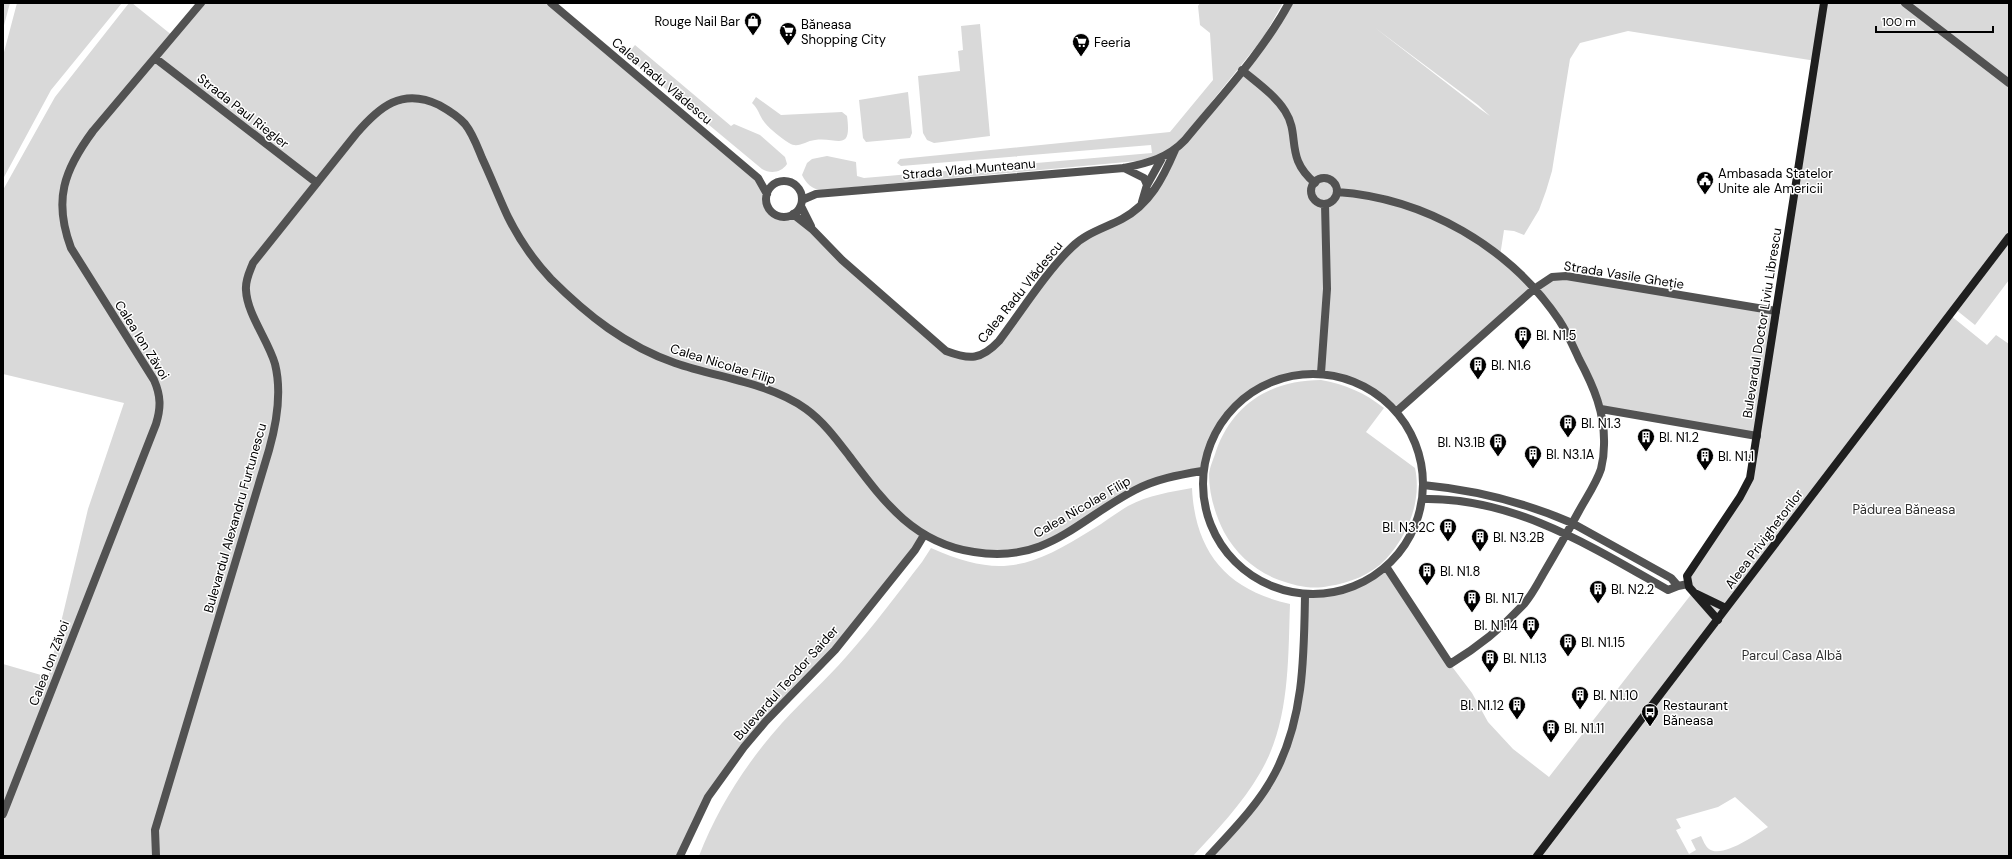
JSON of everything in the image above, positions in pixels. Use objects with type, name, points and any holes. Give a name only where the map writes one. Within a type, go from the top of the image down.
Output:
[{"type":"street","name":"Calea Ion Zăvoi","points":[[3,814],[153,431],[161,405],[158,389],[154,380],[71,248],[66,235],[63,212],[66,177],[77,153],[93,131],[201,3]]},
{"type":"street","name":"Calea Radu Vlădescu","points":[[552,3],[758,178],[767,194]]},
{"type":"street","name":"Calea Radu Vlădescu","points":[[793,214],[812,229],[842,260],[946,351],[970,358],[988,352],[999,342],[1059,261],[1072,246],[1089,234],[1123,219],[1151,195],[1158,186],[1175,150],[1242,70],[1278,22],[1289,3]]},
{"type":"street","name":"Bulevardul Doctor Liviu Librescu","points":[[1688,584],[1687,576],[1690,570],[1746,488],[1750,478],[1824,3]]},
{"type":"street","points":[[1905,3],[2009,83]]},
{"type":"street","name":"Strada Paul Riegler","points":[[155,58],[317,183]]},
{"type":"street","points":[[1242,70],[1285,111],[1290,124],[1296,158],[1304,174],[1315,183]]},
{"type":"street","name":"Calea Nicolae Filip","points":[[317,183],[373,114],[388,103],[404,100],[419,100],[437,104],[452,113],[464,123],[472,135],[507,213],[521,239],[533,258],[569,297],[611,331],[651,354],[692,369],[780,394],[808,411],[840,443],[886,503],[901,518],[924,535],[955,549],[1002,554],[1026,551],[1044,546],[1061,537],[1134,490],[1164,478],[1202,471]]},
{"type":"street","name":"Calea Radu Vlădescu","points":[[1124,168],[1162,158],[1175,150]]},
{"type":"street","name":"Calea Radu Vlădescu","points":[[1141,204],[1147,185],[1162,158]]},
{"type":"street","points":[[1146,163],[1155,169],[1158,186]]},
{"type":"street","points":[[1124,168],[1144,178],[1147,185]]},
{"type":"street","name":"Strada Vlad Munteanu","points":[[800,190],[816,194],[1124,168]]},
{"type":"street","name":"Calea Radu Vlădescu","points":[[758,178],[776,183]]},
{"type":"street","points":[[1323,178],[1329,179],[1336,187],[1337,192],[1335,199],[1325,204],[1319,203],[1313,198],[1311,190],[1315,183],[1323,178]]},
{"type":"street","points":[[787,181],[796,185],[800,190],[802,203],[793,214],[782,217],[773,213],[767,205],[767,194],[770,188],[776,183],[787,181]]},
{"type":"street","name":"Bulevardul Alexandru Furtunescu","points":[[156,856],[155,830],[275,425],[278,381],[275,365],[266,338],[248,298],[246,289],[248,275],[253,263],[317,183]]},
{"type":"street","points":[[1337,192],[1354,193],[1415,209],[1440,218],[1483,243],[1500,256],[1534,289],[1559,321],[1588,375],[1601,410],[1604,445],[1600,470],[1567,533],[1526,603],[1494,634],[1473,650],[1450,664],[1387,568]]},
{"type":"street","name":"Strada Vlad Munteanu","points":[[802,203],[816,194]]},
{"type":"street","name":"Calea Radu Vlădescu","points":[[802,203],[812,229]]},
{"type":"street","points":[[1321,373],[1327,289],[1325,204]]},
{"type":"street","name":"Aleea Privighetorilor","points":[[1538,856],[2009,237]]},
{"type":"street","name":"Strada Vasile Gheție","points":[[1397,411],[1534,289],[1552,277],[1566,276],[1776,311]]},
{"type":"street","points":[[1302,373],[1321,373],[1346,378],[1372,390],[1397,411],[1410,430],[1416,443],[1421,463],[1423,498],[1416,524],[1406,544],[1387,568],[1365,582],[1353,587],[1326,594],[1305,595],[1283,589],[1256,577],[1242,567],[1229,554],[1211,523],[1206,508],[1202,471],[1214,435],[1226,415],[1239,400],[1259,387],[1280,378],[1302,373]]},
{"type":"street","points":[[1601,410],[1757,436]]},
{"type":"street","points":[[1423,485],[1488,494],[1510,500],[1572,523],[1671,578],[1678,586]]},
{"type":"street","points":[[1423,498],[1447,499],[1488,506],[1541,522],[1567,533],[1668,590],[1688,584],[1693,592],[1718,620]]},
{"type":"street","name":"Bulevardul Teodor Saider","points":[[680,856],[690,831],[708,797],[744,747],[766,721],[835,650],[915,550],[924,535]]},
{"type":"street","points":[[1693,592],[1726,608]]},
{"type":"street","points":[[1209,856],[1262,794],[1275,773],[1287,746],[1300,698],[1305,595]]},
{"type":"green space","points":[[3,3],[10,3],[3,29]]},
{"type":"green space","points":[[17,3],[122,3],[51,90],[3,179],[3,56]]},
{"type":"green space","points":[[129,3],[132,3],[173,36],[201,3],[552,3],[770,188],[766,201],[771,211],[784,217],[798,211],[812,229],[929,336],[959,356],[988,352],[1072,246],[1141,204],[1175,150],[1242,70],[1289,3],[2009,3],[2009,280],[1975,325],[1955,309],[1950,315],[1987,345],[1996,335],[2009,344],[2009,856],[1209,856],[1262,794],[1295,719],[1305,595],[1327,594],[1348,588],[1368,580],[1387,568],[1450,664],[1472,693],[1488,722],[1513,749],[1549,777],[1693,592],[1687,580],[1746,488],[1757,436],[1601,409],[1573,346],[1534,289],[1397,411],[1378,395],[1357,383],[1334,376],[1310,374],[1286,376],[1264,384],[1244,397],[1226,415],[1221,421],[1214,435],[1202,471],[1164,478],[1044,546],[988,554],[924,536],[835,650],[726,770],[680,856],[3,856],[3,664],[48,677],[88,509],[124,403],[3,374],[3,190],[55,97]],"holes":[[[1374,27],[1478,105],[1490,116],[1480,109]],[[1628,31],[1816,61],[1776,311],[1552,277],[1534,289],[1500,256],[1504,230],[1514,231],[1524,235],[1539,210],[1552,171],[1570,59],[1580,43]],[[1735,797],[1768,827],[1748,840],[1722,851],[1709,849],[1705,845],[1701,836],[1691,840],[1696,850],[1689,854],[1676,830],[1681,828],[1676,819],[1718,807]]]},
{"type":"green space","points":[[1200,3],[1283,3],[1263,38],[1176,146],[1160,155],[1137,161],[822,190],[815,189],[810,186],[802,175],[807,163],[812,159],[827,156],[856,162],[857,176],[864,178],[1152,153],[1151,145],[901,166],[897,163],[900,159],[1170,132],[1213,80],[1210,33],[1200,25],[1198,6]]},
{"type":"green space","points":[[980,24],[990,136],[934,143],[927,140],[923,133],[918,76],[960,71],[958,51],[963,50],[961,26]]},
{"type":"green space","points":[[635,45],[731,126],[734,124],[760,135],[785,157],[787,164],[785,167],[775,172],[768,172],[762,169],[626,56]]},
{"type":"green space","points":[[908,92],[912,133],[910,138],[866,142],[863,138],[859,100]]},
{"type":"green space","points":[[756,97],[781,115],[842,112],[847,116],[847,135],[842,141],[815,140],[799,145],[792,145],[779,136],[761,118],[752,103]]},
{"type":"green space","points":[[1321,380],[1354,390],[1370,398],[1384,408],[1366,432],[1415,468],[1417,493],[1415,505],[1407,528],[1394,550],[1380,565],[1367,574],[1352,580],[1337,585],[1316,588],[1292,584],[1270,576],[1254,567],[1234,548],[1224,532],[1213,504],[1209,474],[1223,434],[1244,407],[1256,398],[1286,384]]},
{"type":"green space","points":[[1192,488],[1194,511],[1200,531],[1208,549],[1218,565],[1232,578],[1249,589],[1268,598],[1290,604],[1286,691],[1277,733],[1270,754],[1260,773],[1245,795],[1229,816],[1193,856],[699,856],[724,803],[745,769],[757,753],[782,723],[831,674],[856,646],[922,562],[931,548],[955,558],[977,564],[996,566],[1015,565],[1051,553],[1136,502],[1160,494]]},
{"type":"place","name":"Rouge Nail Bar","points":[[753,36]]},
{"type":"place","name":"Băneasa Shopping City","points":[[788,46]]},
{"type":"place","name":"Feeria","points":[[1081,57]]},
{"type":"place","name":"Ambasada Statelor Unite ale Americii","points":[[1705,195]]},
{"type":"place","name":"Bl. N1.5","points":[[1523,350]]},
{"type":"place","name":"Bl. N1.6","points":[[1478,380]]},
{"type":"place","name":"Bl. N1.3","points":[[1568,438]]},
{"type":"place","name":"Bl. N1.2","points":[[1646,452]]},
{"type":"place","name":"Bl. N3.1B","points":[[1498,457]]},
{"type":"place","name":"Bl. N3.1A","points":[[1533,469]]},
{"type":"place","name":"Bl. N1.1","points":[[1705,471]]},
{"type":"place","name":"Bl. N3.2C","points":[[1448,542]]},
{"type":"place","name":"Bl. N3.2B","points":[[1480,552]]},
{"type":"place","name":"Bl. N1.8","points":[[1427,586]]},
{"type":"place","name":"Bl. N2.2","points":[[1598,604]]},
{"type":"place","name":"Bl. N1.7","points":[[1472,613]]},
{"type":"place","name":"Bl. N1.14","points":[[1531,640]]},
{"type":"place","name":"Bl. N1.15","points":[[1568,657]]},
{"type":"place","name":"Bl. N1.13","points":[[1490,673]]},
{"type":"place","name":"Bl. N1.10","points":[[1580,710]]},
{"type":"place","name":"Bl. N1.12","points":[[1517,720]]},
{"type":"place","name":"Restaurant Băneasa","points":[[1650,727]]},
{"type":"place","name":"Bl. N1.11","points":[[1551,743]]},
{"type":"park label","name":"Pădurea Băneasa","points":[[1904,509]]},
{"type":"park label","name":"Parcul Casa Albă","points":[[1792,655]]}]
